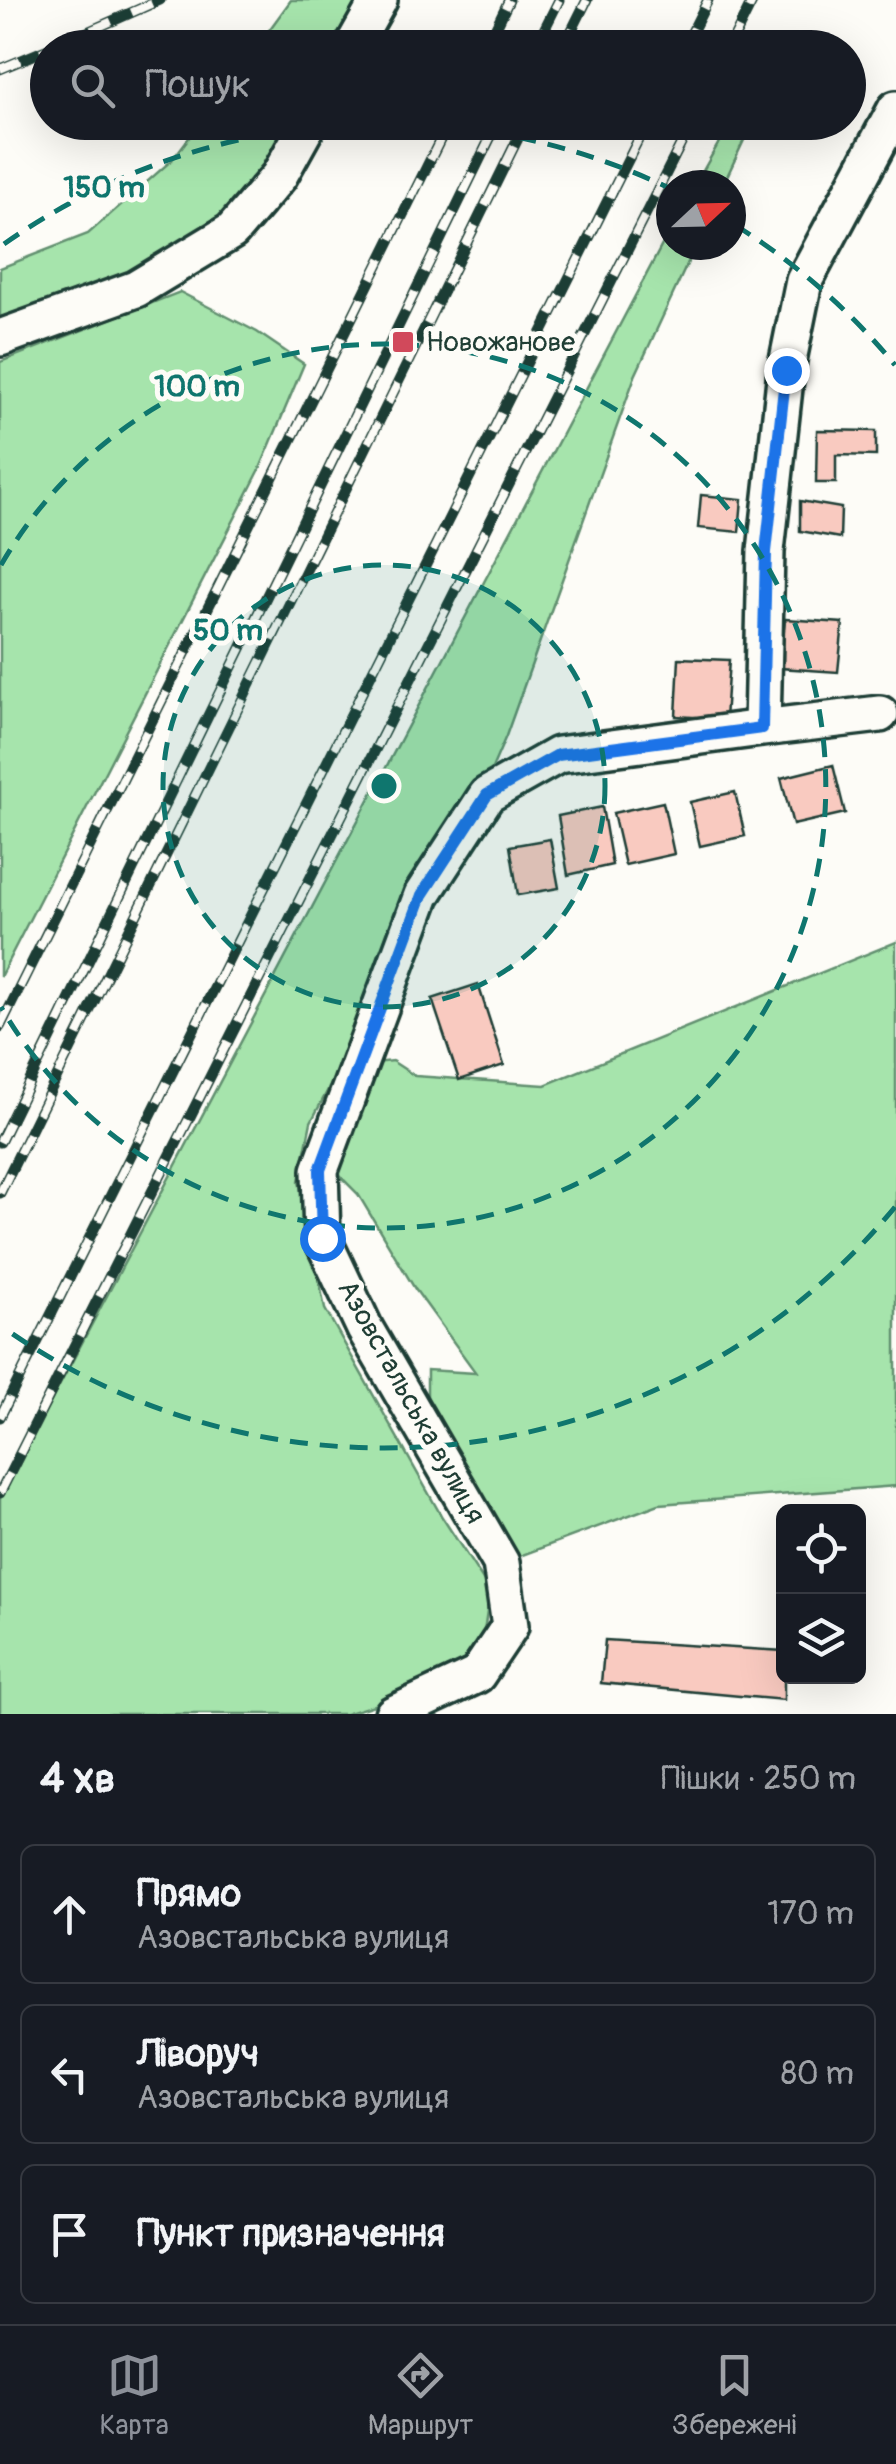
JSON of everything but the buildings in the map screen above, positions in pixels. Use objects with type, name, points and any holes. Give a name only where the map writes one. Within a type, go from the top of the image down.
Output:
[{"type":"street","points":[[362,30],[380,0]]},
{"type":"street","points":[[762,728],[766,552],[786,370],[804,280],[896,109]]},
{"type":"street","points":[[0,338],[136,289],[232,230],[279,176],[299,140]]},
{"type":"street","name":"Азовстальська вулиця","points":[[393,1714],[477,1675],[510,1626],[501,1562],[365,1328],[322,1238],[320,1170],[422,895],[487,795],[558,755],[880,714]]},
{"type":"green space","points":[[291,0],[359,0],[362,7],[349,30],[269,30]]},
{"type":"green space","points":[[187,140],[292,140],[263,194],[173,266],[0,340],[0,268],[88,234],[172,160]]},
{"type":"green space","points":[[720,140],[744,140],[730,170],[703,170]]},
{"type":"green space","points":[[656,256],[656,260],[689,260],[635,376],[506,736],[469,822],[311,1122],[299,1181],[325,1309],[442,1517],[490,1591],[474,1664],[387,1701],[345,1714],[0,1714],[0,1498]]},
{"type":"green space","points":[[180,292],[257,332],[304,364],[259,471],[0,977],[0,362]]},
{"type":"green space","points":[[896,942],[896,1486],[659,1504],[517,1557],[427,1436],[427,1370],[476,1373],[415,1289],[358,1194],[336,1172],[359,1065],[392,1061],[415,1076],[545,1085]]},
{"type":"railway","points":[[92,30],[160,0]]},
{"type":"railway","points":[[495,30],[509,0]]},
{"type":"railway","points":[[544,30],[559,0]]},
{"type":"railway","points":[[572,30],[587,0]]},
{"type":"railway","points":[[693,30],[708,0]]},
{"type":"railway","points":[[738,30],[753,0]]},
{"type":"railway","points":[[0,69],[30,56]]},
{"type":"railway","points":[[0,1027],[440,140]]},
{"type":"railway","points":[[0,1142],[489,140]]},
{"type":"railway","points":[[0,1193],[517,140]]},
{"type":"railway","points":[[0,1417],[638,140]]},
{"type":"railway","points":[[0,1493],[683,140]]},
{"type":"place","name":"Новожанове","points":[[403,342]]},
{"type":"route","points":[[322,1238],[320,1170],[422,895],[487,795],[558,755],[762,728],[766,552],[786,370]]}]
